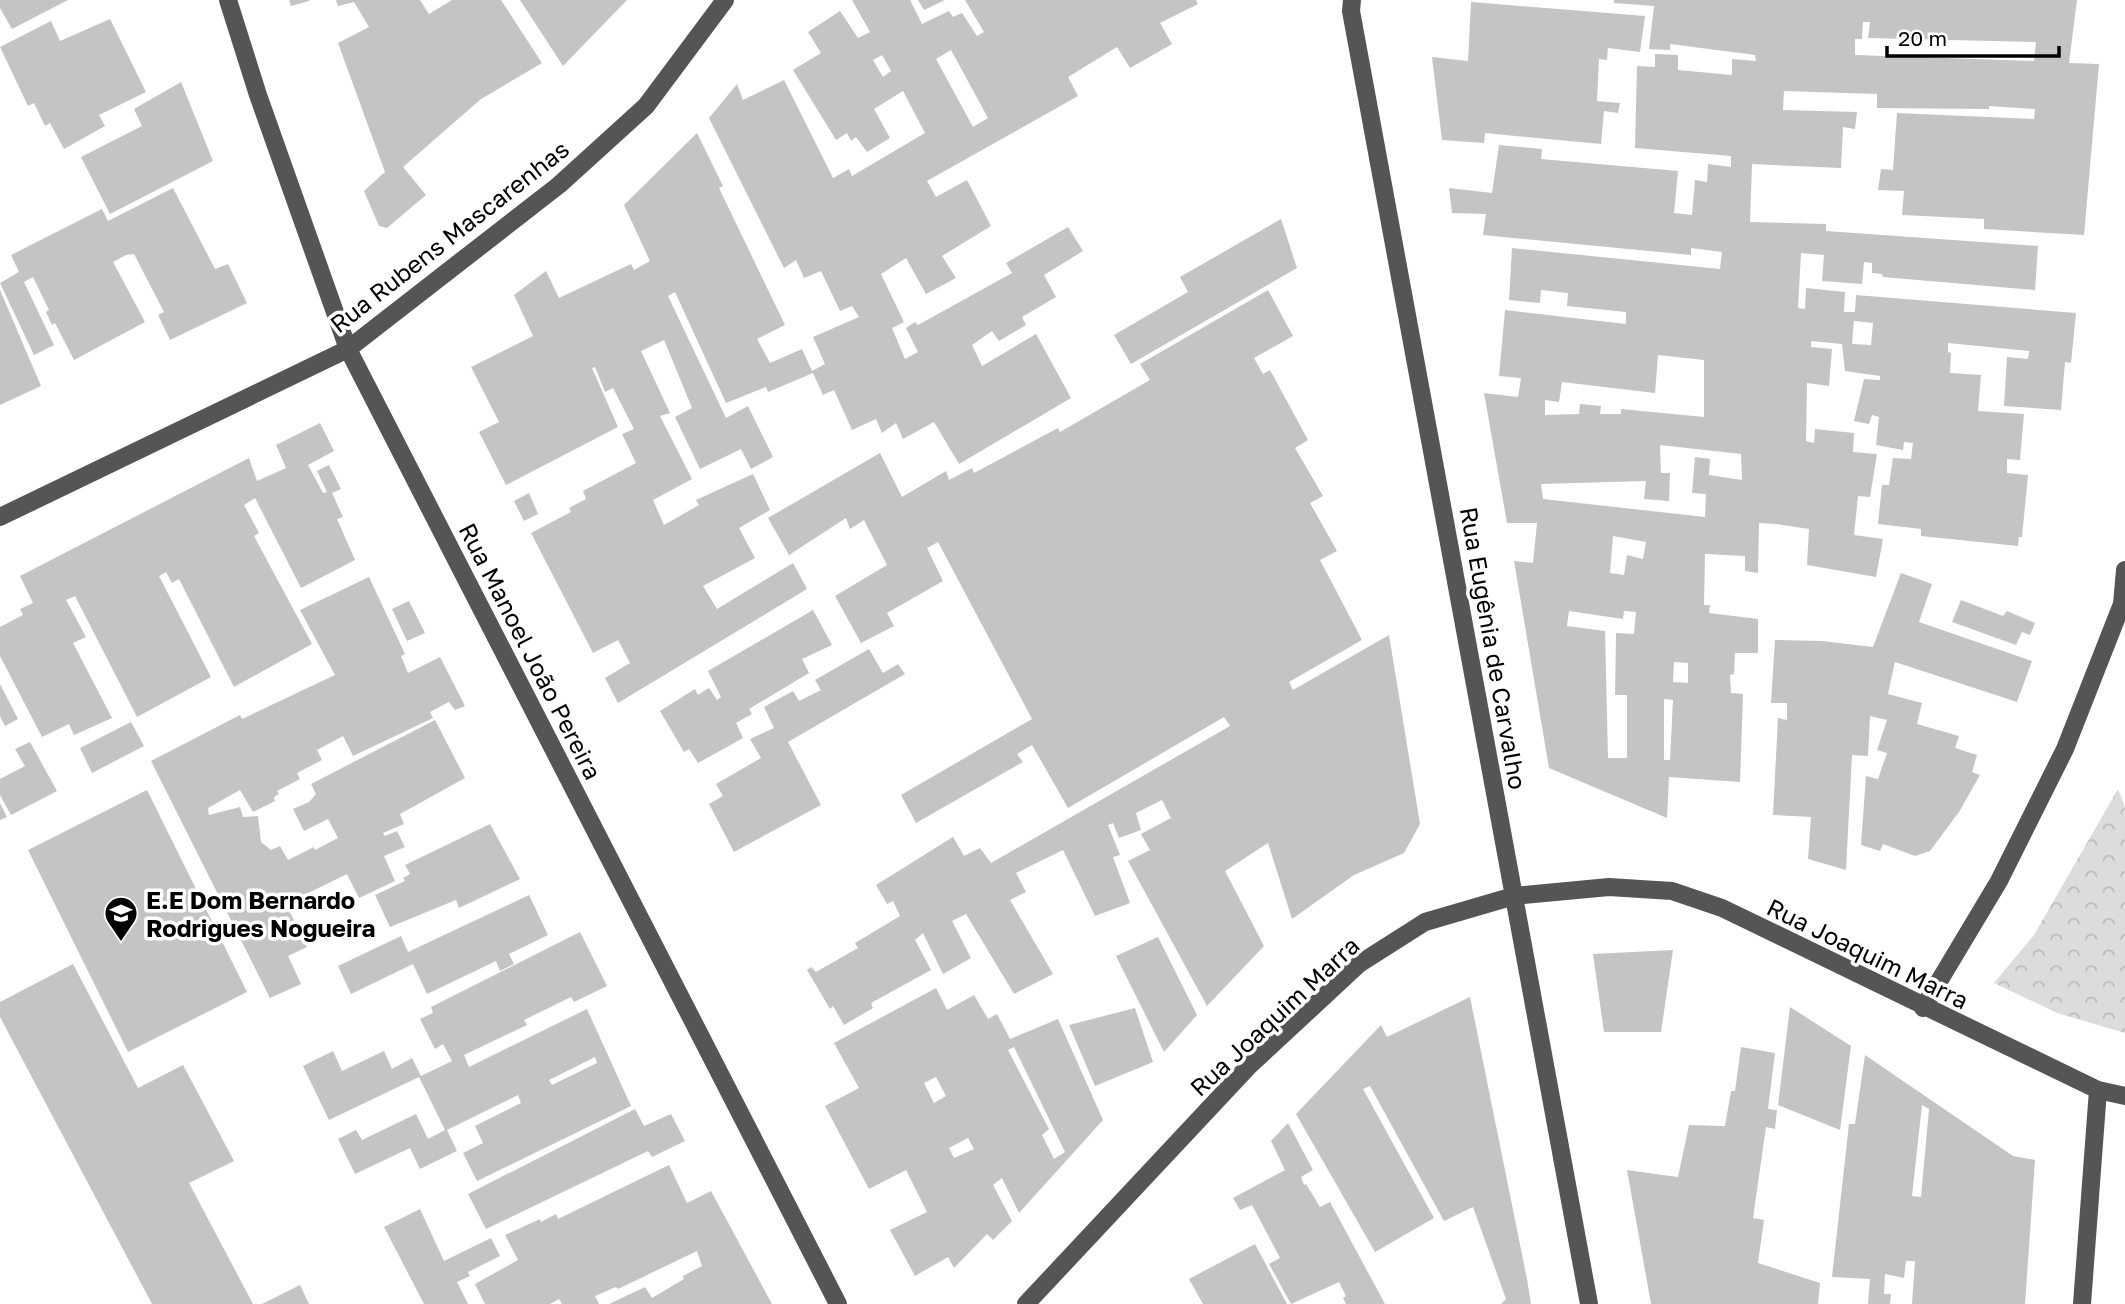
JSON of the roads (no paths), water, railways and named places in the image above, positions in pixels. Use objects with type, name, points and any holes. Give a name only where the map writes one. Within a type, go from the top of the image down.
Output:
[{"type":"street","name":"Rua Manoel João Pereira","points":[[228,0],[258,95],[348,349],[838,1304]]},
{"type":"street","name":"Rua Rubens Mascarenhas","points":[[0,517],[348,349],[559,185],[636,115],[725,0]]},
{"type":"street","name":"Rua Eugênia de Carvalho","points":[[1349,4],[1589,1304]]},
{"type":"street","points":[[1923,1008],[1999,881],[2065,750],[2124,607],[2125,570]]},
{"type":"street","name":"Rua Joaquim Marra","points":[[1026,1304],[1248,1067],[1359,964],[1425,922],[1514,896],[1609,887],[1672,891],[1722,908],[1923,1008],[2098,1090],[2125,1096]]},
{"type":"street","points":[[2082,1304],[2098,1090]]},
{"type":"place","name":"E.E Dom Bernardo Rodrigues Nogueira","points":[[121,943]]}]
